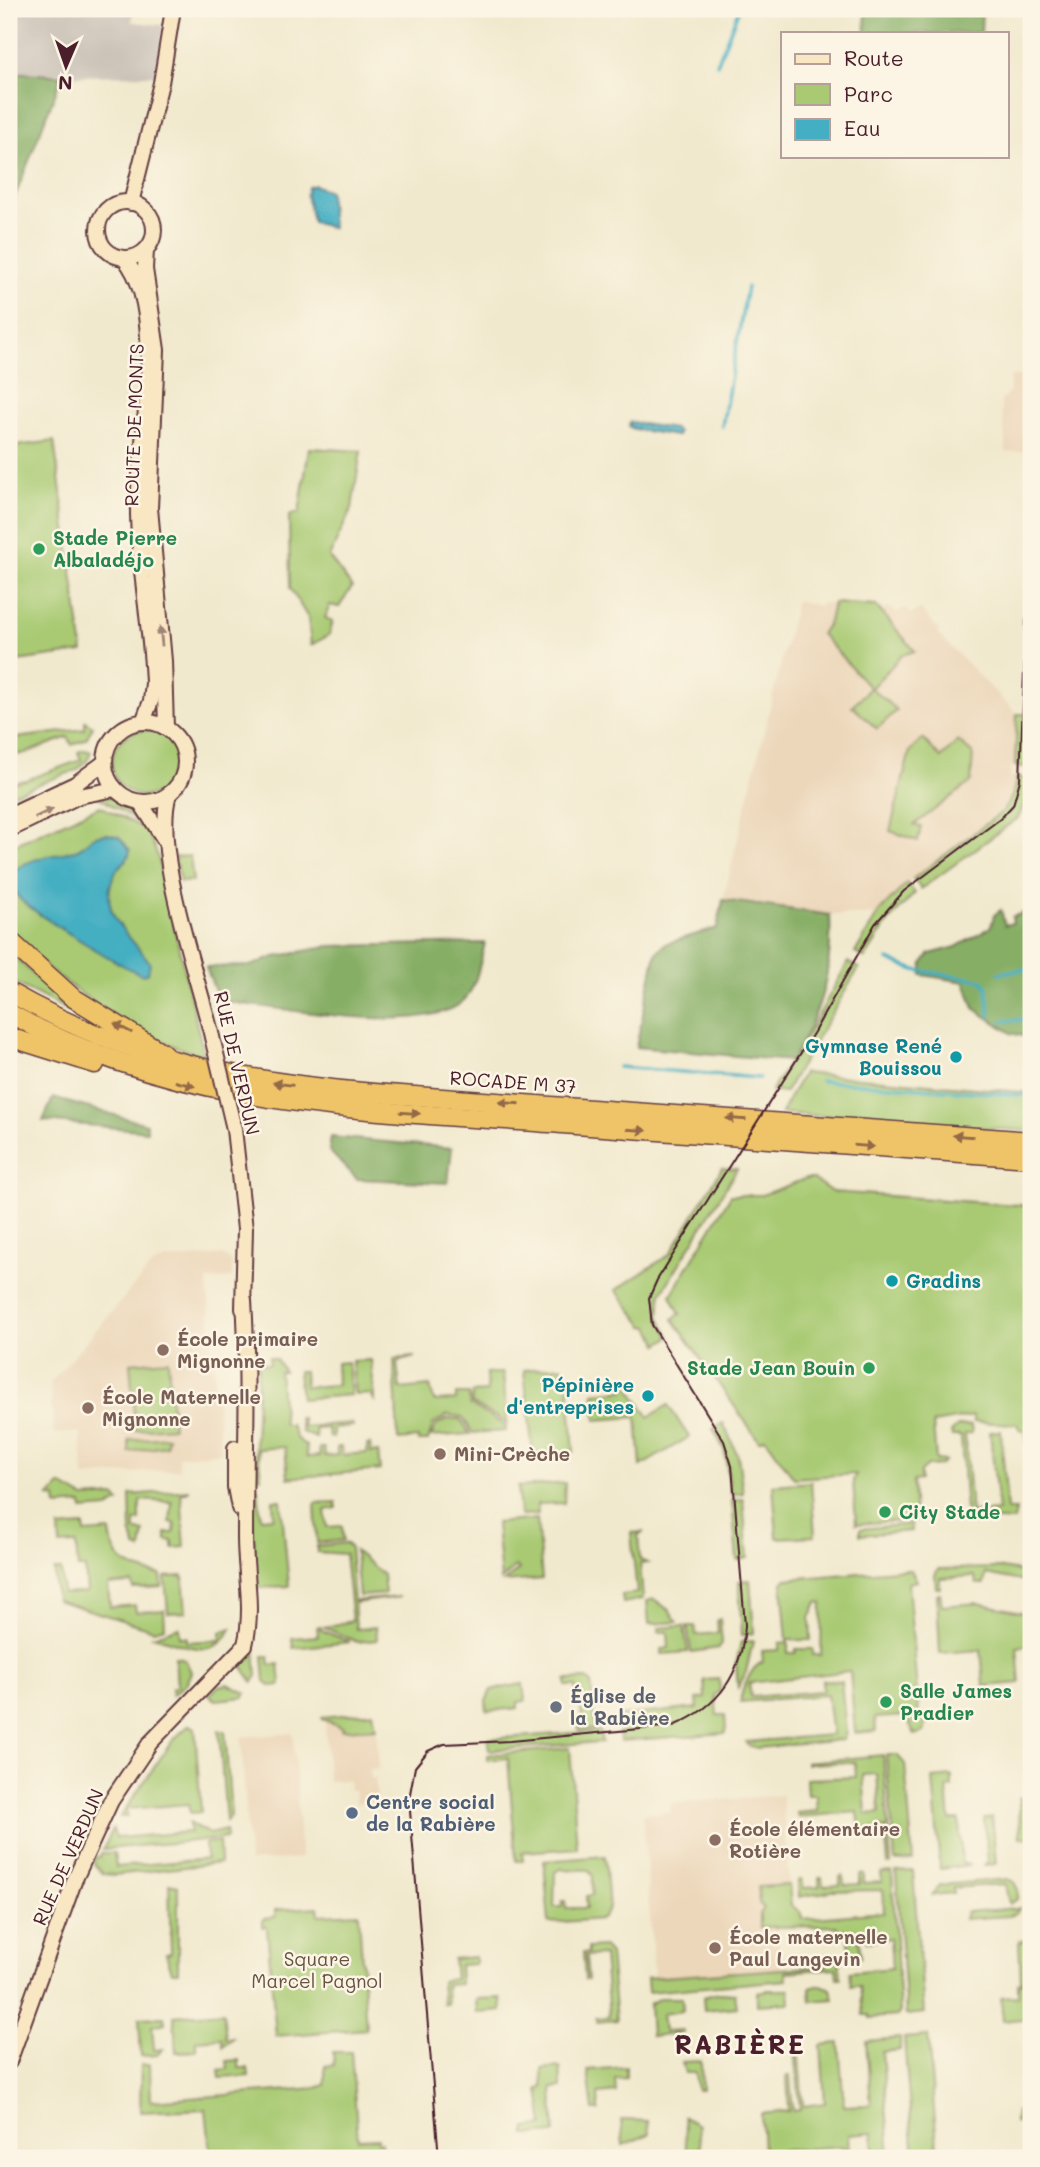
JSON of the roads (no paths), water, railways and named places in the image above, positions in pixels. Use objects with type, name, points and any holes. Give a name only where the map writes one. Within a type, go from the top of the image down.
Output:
[{"type":"highway","points":[[9,940],[72,997],[180,1064]]},
{"type":"highway","name":"ROCADE M 37","points":[[9,992],[100,1037],[180,1064],[244,1078],[330,1089],[1031,1141]]},
{"type":"highway","name":"ROCADE M 37","points":[[9,1013],[72,1045],[150,1074],[241,1096],[328,1107],[1031,1158]]},
{"type":"highway","points":[[9,1037],[89,1063],[150,1074]]},
{"type":"main road","points":[[131,203],[161,83],[173,9]]},
{"type":"main road","points":[[131,203],[143,208],[152,219],[153,237],[146,250],[124,258],[107,250],[101,243],[98,226],[101,218],[113,205],[131,203]]},
{"type":"main road","name":"ROUTE DE MONTS","points":[[146,250],[145,269],[157,349],[150,509],[165,672],[166,728]]},
{"type":"main road","name":"ROUTE DE MONTS","points":[[124,258],[138,286],[148,358],[138,510],[153,683],[151,701],[143,722]]},
{"type":"main road","points":[[143,722],[166,728],[180,743],[186,762],[182,779],[169,794],[160,799],[140,802],[115,789],[106,772],[105,762],[109,745],[116,735],[125,728],[143,722]]},
{"type":"main road","points":[[9,816],[75,784],[105,762]]},
{"type":"main road","points":[[9,830],[79,796],[115,789]]},
{"type":"main road","name":"RUE DE VERDUN","points":[[164,839],[169,794]]},
{"type":"main road","name":"RUE DE VERDUN","points":[[9,2062],[75,1879],[111,1801],[150,1742],[245,1645],[250,1626],[245,1541],[248,1353],[244,1300],[246,1229],[234,1129],[164,839],[140,802]]},
{"type":"water","points":[[314,185],[329,191],[332,228],[313,222],[306,195],[308,187]]},
{"type":"water","points":[[630,422],[674,429],[678,432],[677,436],[634,429],[629,427]]},
{"type":"water","points":[[108,834],[119,837],[130,850],[113,877],[110,903],[119,924],[150,963],[148,973],[143,975],[42,916],[20,899],[14,888],[17,868],[75,850],[95,836]]},
{"type":"waterway","points":[[717,64],[739,9]]},
{"type":"waterway","points":[[722,426],[747,287]]},
{"type":"waterway","points":[[888,960],[915,970],[981,980],[987,987],[990,1016]]},
{"type":"waterway","points":[[999,973],[1027,969]]},
{"type":"waterway","points":[[1002,1021],[1031,1019]]},
{"type":"waterway","points":[[618,1067],[759,1078]]},
{"type":"waterway","points":[[821,1081],[1031,1096]]},
{"type":"tram line","points":[[439,2158],[409,1799],[415,1767],[428,1751],[444,1744],[510,1741],[673,1726],[715,1699],[733,1673],[739,1659],[745,1625],[732,1466],[724,1441],[652,1325],[649,1298],[657,1280],[814,1032],[875,924],[904,891],[1000,819],[1013,805],[1020,780],[1026,619]]},
{"type":"place","name":"Stade Pierre Albaladéjo","points":[[39,549]]},
{"type":"place","name":"Gymnase René Bouissou","points":[[956,1057]]},
{"type":"place","name":"Gradins","points":[[892,1281]]},
{"type":"place","name":"École primaire Mignonne","points":[[163,1350]]},
{"type":"place","name":"Stade Jean Bouin","points":[[869,1368]]},
{"type":"place","name":"Pépinière d'entreprises","points":[[648,1396]]},
{"type":"place","name":"École Maternelle Mignonne","points":[[88,1408]]},
{"type":"place","name":"Mini-Crèche","points":[[440,1454]]},
{"type":"place","name":"City Stade","points":[[885,1512]]},
{"type":"place","name":"Salle James Pradier","points":[[886,1702]]},
{"type":"place","name":"Église de la Rabière","points":[[556,1707]]},
{"type":"place","name":"Centre social de la Rabière","points":[[352,1813]]},
{"type":"place","name":"École élémentaire Rotière","points":[[715,1840]]},
{"type":"place","name":"École maternelle Paul Langevin","points":[[715,1948]]},
{"type":"district","name":"RABIÈRE","points":[[740,2045]]},
{"type":"park label","name":"Square Marcel Pagnol","points":[[317,1970]]}]
